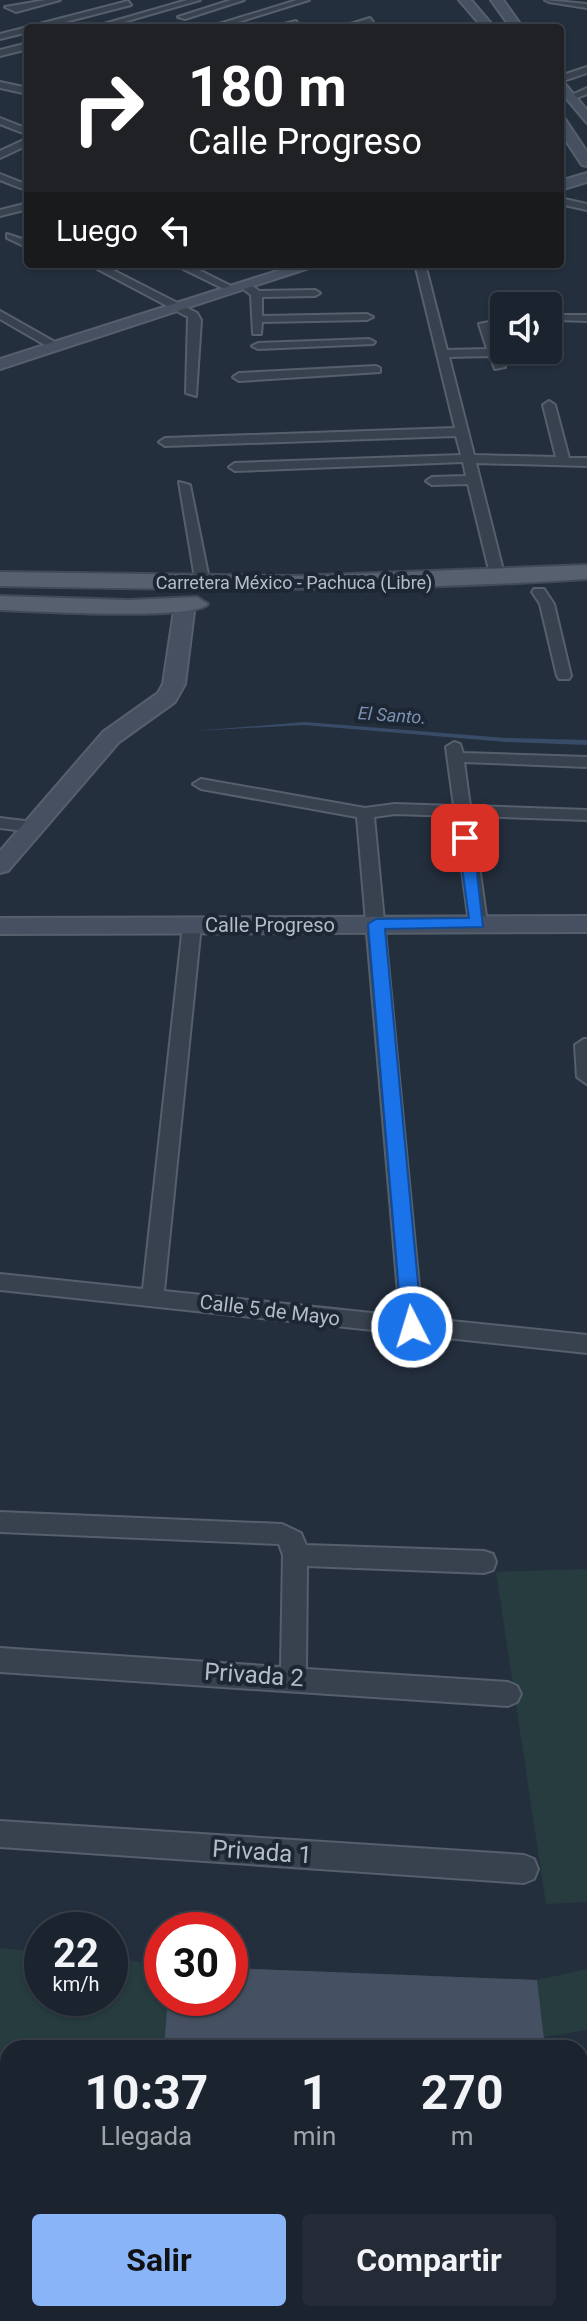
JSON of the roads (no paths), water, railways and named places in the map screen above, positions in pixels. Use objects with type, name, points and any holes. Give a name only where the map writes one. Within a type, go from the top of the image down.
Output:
[{"type":"main road","points":[[465,0],[486,24]]},
{"type":"main road","points":[[497,0],[514,24]]},
{"type":"main road","points":[[564,86],[587,119]]},
{"type":"main road","points":[[564,128],[587,162]]},
{"type":"main road","points":[[564,185],[587,177]]},
{"type":"main road","points":[[0,364],[177,308],[245,290],[297,268]]},
{"type":"main road","name":"Carretera México - Pachuca (Libre)","points":[[0,579],[314,585],[587,572]]},
{"type":"main road","name":"Carretera México - Pachuca (Libre)","points":[[0,603],[128,607],[587,591]]},
{"type":"main road","points":[[0,866],[111,737],[167,697],[174,684],[185,604]]},
{"type":"main road","name":"Calle Progreso","points":[[0,926],[587,924]]},
{"type":"street","points":[[9,7],[16,10],[56,0]]},
{"type":"street","points":[[52,24],[124,4],[103,0]]},
{"type":"street","points":[[109,24],[196,0]]},
{"type":"street","points":[[170,20],[240,0]]},
{"type":"street","points":[[225,24],[305,0]]},
{"type":"street","points":[[549,0],[587,6]]},
{"type":"street","points":[[570,4],[580,0]]},
{"type":"street","points":[[159,11],[218,24]]},
{"type":"street","points":[[358,24],[370,20]]},
{"type":"street","points":[[0,37],[24,31]]},
{"type":"street","points":[[0,53],[24,47]]},
{"type":"street","points":[[564,79],[587,70]]},
{"type":"street","points":[[3,86],[24,81]]},
{"type":"street","points":[[3,86],[24,90]]},
{"type":"street","points":[[571,97],[587,91]]},
{"type":"street","points":[[0,121],[24,130]]},
{"type":"street","points":[[0,155],[24,143]]},
{"type":"street","points":[[0,177],[24,186]]},
{"type":"street","points":[[0,186],[15,182]]},
{"type":"street","points":[[564,202],[587,207]]},
{"type":"street","points":[[0,213],[24,207]]},
{"type":"street","points":[[11,236],[24,243]]},
{"type":"street","points":[[101,268],[195,320],[186,392],[206,393]]},
{"type":"street","points":[[188,268],[245,290],[315,293]]},
{"type":"street","points":[[421,268],[498,578]]},
{"type":"street","points":[[245,290],[256,319],[259,376]]},
{"type":"street","points":[[0,314],[56,347]]},
{"type":"street","points":[[256,319],[367,317]]},
{"type":"street","points":[[562,318],[587,318]]},
{"type":"street","points":[[485,324],[490,340]]},
{"type":"street","points":[[258,346],[369,342]]},
{"type":"street","points":[[442,354],[490,352]]},
{"type":"street","points":[[239,377],[376,370]]},
{"type":"street","points":[[549,405],[563,461]]},
{"type":"street","points":[[165,442],[461,432]]},
{"type":"street","points":[[235,467],[468,458],[587,462]]},
{"type":"street","points":[[432,481],[474,480]]},
{"type":"street","points":[[184,485],[203,584]]},
{"type":"street","points":[[539,592],[547,604],[564,676]]},
{"type":"street","points":[[478,923],[455,752],[587,762]]},
{"type":"street","points":[[201,784],[365,813],[395,809],[587,815]]},
{"type":"street","points":[[365,813],[412,1327]]},
{"type":"street","points":[[0,823],[33,827]]},
{"type":"street","points":[[153,1297],[192,925]]},
{"type":"street","points":[[584,1045],[587,1077]]},
{"type":"street","name":"Calle 5 de Mayo","points":[[0,1282],[587,1344]]},
{"type":"street","points":[[0,1522],[282,1534],[293,1540],[295,1555],[293,1677]]},
{"type":"street","points":[[295,1555],[484,1562]]},
{"type":"street","name":"Privada 2","points":[[0,1660],[293,1677],[508,1694]]},
{"type":"street","name":"Privada 1","points":[[0,1834],[524,1869]]},
{"type":"water","points":[[305,722],[506,738],[587,740],[587,745],[506,742],[304,725],[194,731]]},
{"type":"water label","name":"El Santo.","points":[[392,715]]}]
